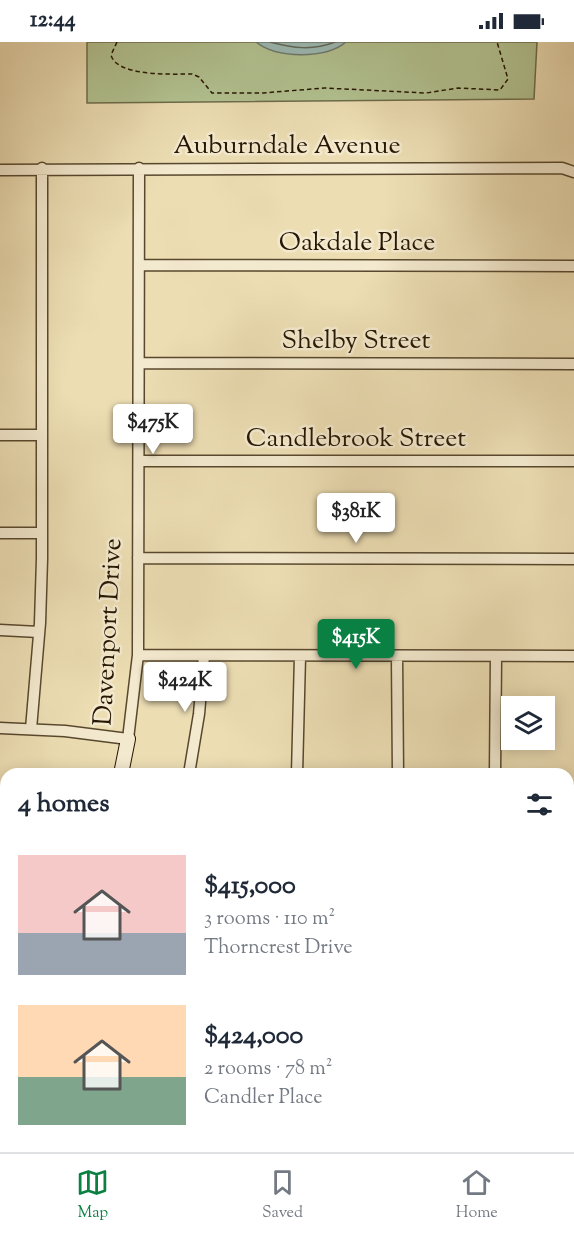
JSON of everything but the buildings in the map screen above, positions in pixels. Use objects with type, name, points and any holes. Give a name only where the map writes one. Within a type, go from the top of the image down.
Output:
[{"type":"street","name":"Auburndale Avenue","points":[[0,170],[42,168],[562,168],[574,171]]},
{"type":"street","points":[[31,729],[39,632],[42,533],[42,168]]},
{"type":"street","name":"Davenport Drive","points":[[123,768],[138,655],[139,168]]},
{"type":"street","name":"Oakdale Place","points":[[139,265],[574,266]]},
{"type":"street","name":"Shelby Street","points":[[139,363],[574,364]]},
{"type":"street","points":[[0,435],[41,435]]},
{"type":"street","name":"Candlebrook Street","points":[[139,461],[574,461]]},
{"type":"street","points":[[0,533],[42,533]]},
{"type":"street","points":[[138,558],[574,559]]},
{"type":"street","points":[[0,630],[39,632]]},
{"type":"street","points":[[138,655],[574,656]]},
{"type":"street","points":[[190,768],[199,714],[204,656]]},
{"type":"street","points":[[297,768],[300,656]]},
{"type":"street","points":[[397,656],[398,768]]},
{"type":"street","points":[[495,768],[496,656]]},
{"type":"street","points":[[0,728],[128,739]]},
{"type":"path","points":[[117,42],[111,55],[113,62],[119,67],[140,71],[192,74],[199,77],[212,93],[237,94],[324,88],[426,93],[458,88],[500,90],[508,79],[497,42]]},
{"type":"green space","points":[[87,42],[537,42],[534,99],[87,103]]},
{"type":"water","points":[[256,42],[346,42],[326,52],[301,55],[276,52]]}]
